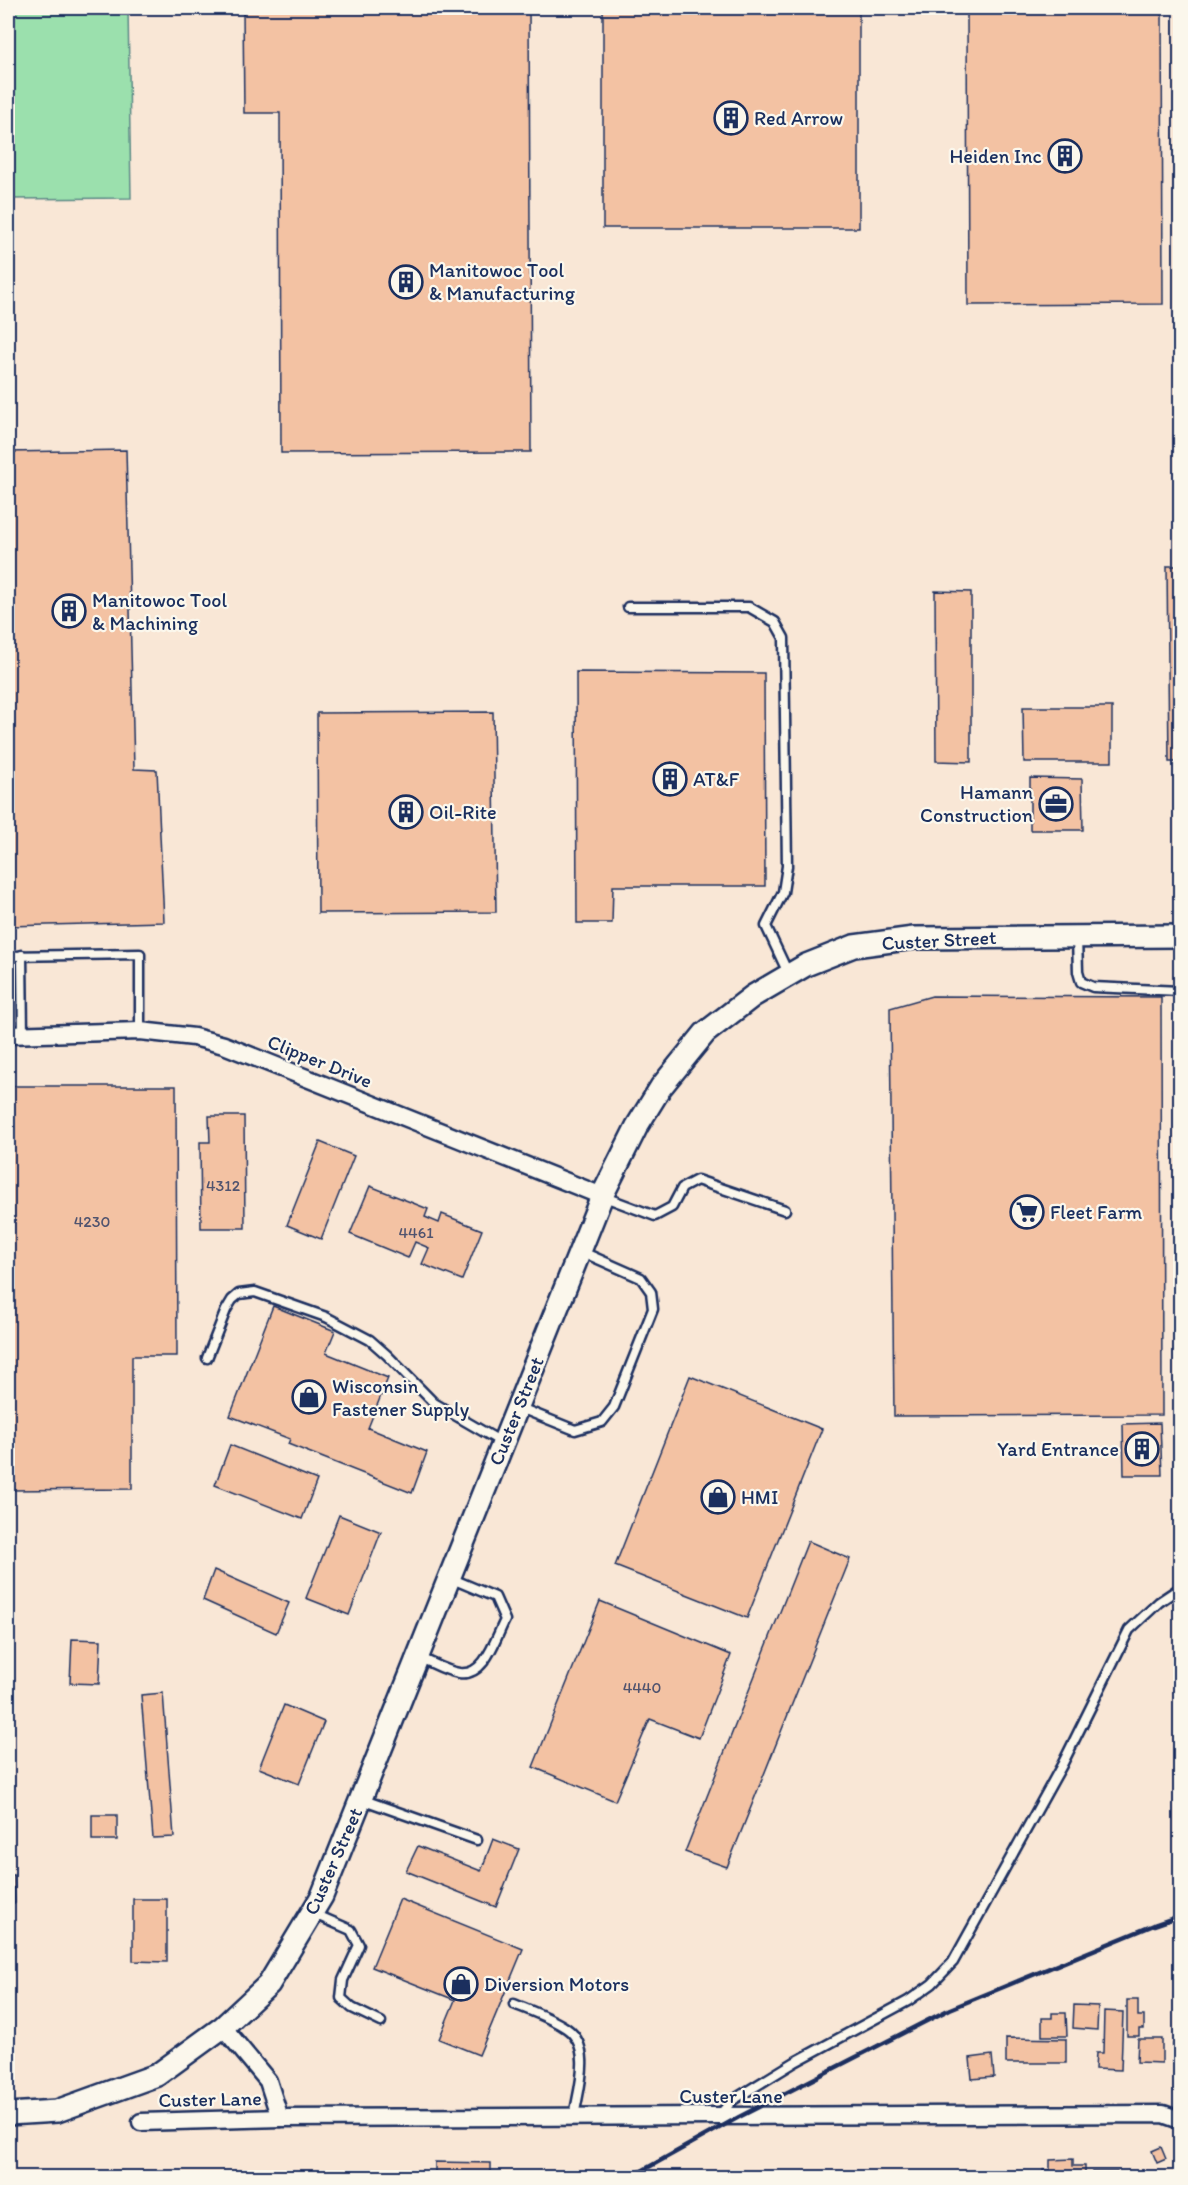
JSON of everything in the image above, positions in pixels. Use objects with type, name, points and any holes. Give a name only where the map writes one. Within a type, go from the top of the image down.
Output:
[{"type":"street","name":"Custer Street","points":[[8,2114],[57,2111],[157,2075],[223,2026],[269,1984],[322,1896],[602,1196],[637,1126],[661,1087],[705,1034],[753,996],[806,965],[854,946],[914,938],[1180,936]]},
{"type":"street","name":"Clipper Drive","points":[[15,1035],[140,1031],[194,1037],[224,1045],[602,1196]]},
{"type":"street","name":"Custer Lane","points":[[223,2026],[268,2081],[280,2118]]},
{"type":"street","name":"Custer Lane","points":[[141,2122],[280,2118],[1163,2114],[1180,2120]]},
{"type":"lane","points":[[628,608],[749,607],[775,622],[784,638],[788,866],[783,892],[766,926],[789,975]]},
{"type":"lane","points":[[1077,937],[1078,972],[1081,982],[1093,987],[1180,991]]},
{"type":"lane","points":[[8,956],[140,954],[140,1031]]},
{"type":"lane","points":[[15,1035],[22,955]]},
{"type":"lane","points":[[602,1196],[655,1216],[672,1207],[682,1188],[697,1180],[785,1210]]},
{"type":"lane","points":[[518,1406],[575,1430],[602,1422],[614,1407],[653,1309],[651,1292],[641,1278],[580,1251]]},
{"type":"lane","points":[[207,1358],[232,1300],[239,1294],[255,1292],[326,1317],[370,1340],[434,1403],[503,1444]]},
{"type":"lane","points":[[418,1657],[458,1673],[469,1673],[480,1668],[505,1620],[495,1597],[449,1578]]},
{"type":"lane","points":[[717,2117],[732,2100],[908,2001],[932,1984],[953,1962],[1062,1766],[1130,1630],[1159,1602],[1180,1588]]},
{"type":"lane","points":[[361,1799],[477,1840]]},
{"type":"lane","points":[[312,1913],[351,1930],[358,1946],[343,1980],[341,1998],[352,2008],[381,2022]]},
{"type":"lane","points":[[514,2004],[568,2029],[582,2048],[582,2070],[574,2118]]},
{"type":"green space","points":[[8,8],[128,8],[131,198],[8,199]]},
{"type":"building","name":"Manitowoc Tool & Manufacturing","points":[[243,8],[529,8],[531,452],[281,453],[280,113],[244,113]]},
{"type":"building","name":"Red Arrow","points":[[603,8],[859,8],[859,228],[603,228]]},
{"type":"building","name":"Heiden Inc","points":[[967,8],[1162,8],[1163,304],[968,305]]},
{"type":"building","name":"Manitowoc Tool & Machining","points":[[126,450],[134,769],[157,770],[164,922],[8,926],[8,452]]},
{"type":"building","points":[[1167,566],[1180,566],[1180,762],[1169,762]]},
{"type":"building","points":[[935,591],[971,592],[971,762],[936,761]]},
{"type":"building","name":"AT&F","points":[[576,672],[764,673],[765,886],[613,886],[612,923],[577,923]]},
{"type":"building","points":[[1023,707],[1112,707],[1112,762],[1024,762]]},
{"type":"building","name":"Oil-Rite","points":[[493,712],[496,912],[318,913],[317,713]]},
{"type":"building","name":"Hamann Construction","points":[[1030,778],[1082,779],[1083,830],[1030,830]]},
{"type":"building","name":"Fleet Farm","points":[[932,996],[1161,997],[1162,1415],[894,1416],[890,1008]]},
{"type":"building","points":[[8,1086],[176,1086],[177,1356],[132,1356],[132,1489],[8,1490]]},
{"type":"building","points":[[209,1116],[244,1116],[245,1228],[201,1228],[200,1142],[210,1142]]},
{"type":"building","points":[[320,1142],[354,1156],[321,1239],[287,1225]]},
{"type":"building","points":[[370,1186],[428,1209],[425,1217],[439,1223],[442,1214],[482,1230],[462,1280],[422,1264],[429,1248],[415,1242],[408,1258],[350,1234]]},
{"type":"building","name":"Wisconsin Fastener Supply","points":[[273,1306],[335,1331],[326,1353],[388,1378],[368,1428],[427,1452],[412,1493],[288,1444],[290,1439],[230,1416]]},
{"type":"building","name":"HMI","points":[[690,1376],[822,1429],[747,1618],[615,1566]]},
{"type":"building","name":"Yard Entrance","points":[[1160,1423],[1162,1475],[1124,1475],[1123,1424]]},
{"type":"building","points":[[230,1445],[317,1480],[302,1519],[215,1485]]},
{"type":"building","points":[[339,1515],[381,1532],[349,1615],[306,1598]]},
{"type":"building","points":[[808,1541],[850,1559],[727,1867],[685,1852]]},
{"type":"building","points":[[214,1570],[289,1603],[276,1633],[203,1600]]},
{"type":"building","points":[[600,1601],[731,1655],[699,1738],[650,1719],[615,1801],[533,1767]]},
{"type":"building","points":[[1178,1611],[1180,1611],[1180,1741],[1179,1741]]},
{"type":"building","points":[[72,1639],[101,1640],[99,1684],[70,1683]]},
{"type":"building","points":[[163,1693],[174,1837],[153,1838],[141,1695]]},
{"type":"building","points":[[284,1705],[324,1722],[299,1784],[259,1768]]},
{"type":"building","points":[[92,1815],[117,1815],[117,1840],[92,1840]]},
{"type":"building","points":[[493,1839],[519,1849],[496,1907],[406,1871],[418,1846],[481,1871]]},
{"type":"building","points":[[8,1875],[14,1875],[15,1903],[8,1903]]},
{"type":"building","points":[[133,1899],[167,1899],[167,1962],[133,1961]]},
{"type":"building","name":"Diversion Motors","points":[[400,1899],[523,1949],[479,2055],[439,2039],[455,2000],[372,1967]]},
{"type":"building","points":[[1127,2000],[1138,2000],[1138,2016],[1144,2016],[1144,2029],[1139,2029],[1139,2036],[1127,2036]]},
{"type":"building","points":[[1074,2005],[1098,2006],[1097,2030],[1073,2028]]},
{"type":"building","points":[[1104,2011],[1123,2012],[1121,2070],[1095,2069],[1096,2053],[1103,2053]]},
{"type":"building","points":[[1052,2013],[1066,2013],[1067,2036],[1042,2036],[1042,2018],[1052,2018]]},
{"type":"building","points":[[1006,2038],[1066,2039],[1066,2063],[1006,2063]]},
{"type":"building","points":[[1138,2039],[1162,2039],[1162,2063],[1137,2062]]},
{"type":"building","points":[[1173,2044],[1180,2044],[1180,2062],[1173,2062]]},
{"type":"building","points":[[992,2055],[994,2077],[972,2079],[970,2058]]},
{"type":"building","points":[[1161,2147],[1166,2159],[1157,2163],[1152,2151]]},
{"type":"building","points":[[1073,2159],[1073,2166],[1085,2166],[1085,2178],[1043,2178],[1043,2170],[1050,2170],[1050,2160]]},
{"type":"building","points":[[435,2162],[491,2163],[491,2178],[412,2178],[412,2174],[435,2175]]},
{"type":"building","points":[[123,2172],[123,2178],[63,2178],[63,2173]]},
{"type":"building","points":[[1092,2172],[1117,2172],[1118,2178],[1092,2178]]},
{"type":"railway","points":[[629,2178],[739,2117],[950,2009],[1180,1916]]},
{"type":"place","name":"Red Arrow","points":[[731,118]]},
{"type":"place","name":"Heiden Inc","points":[[1065,156]]},
{"type":"place","name":"Manitowoc Tool & Manufacturing","points":[[406,282]]},
{"type":"place","name":"Manitowoc Tool & Machining","points":[[69,611]]},
{"type":"place","name":"AT&F","points":[[670,779]]},
{"type":"place","name":"Hamann Construction","points":[[1056,804]]},
{"type":"place","name":"Oil-Rite","points":[[406,812]]},
{"type":"place","name":"Fleet Farm","points":[[1027,1212]]},
{"type":"place","name":"Wisconsin Fastener Supply","points":[[309,1397]]},
{"type":"place","name":"Yard Entrance","points":[[1142,1449]]},
{"type":"place","name":"HMI","points":[[718,1497]]},
{"type":"place","name":"Diversion Motors","points":[[461,1984]]}]
